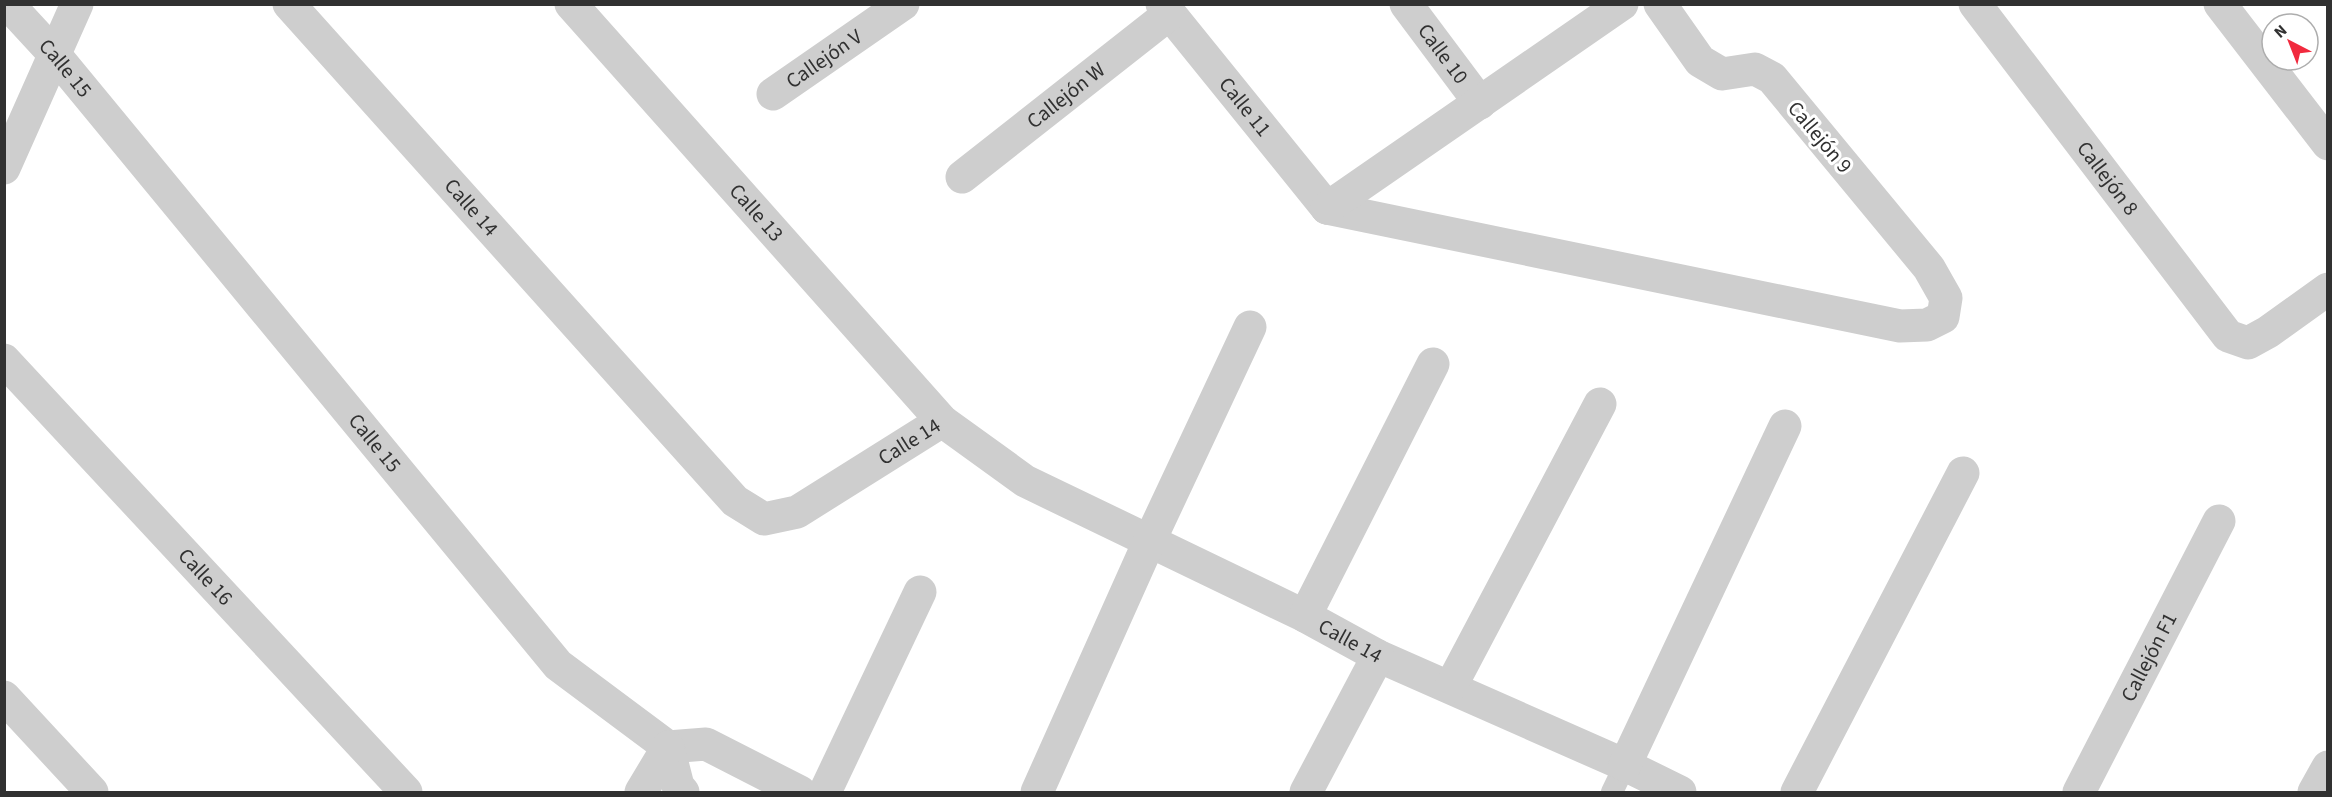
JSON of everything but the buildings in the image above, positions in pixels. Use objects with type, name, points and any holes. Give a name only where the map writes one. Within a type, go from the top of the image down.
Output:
[{"type":"street","name":"Calle 15","points":[[8,4],[55,55],[558,665],[668,747]]},
{"type":"street","points":[[4,168],[77,4]]},
{"type":"street","name":"Calle 14","points":[[289,4],[735,501],[764,519],[798,512],[942,421],[1025,481],[1149,543],[1305,616],[1378,656],[1451,686],[1619,778],[1680,792]]},
{"type":"street","name":"Calle 13","points":[[571,4],[942,421]]},
{"type":"street","name":"Callejón V","points":[[773,94],[903,4]]},
{"type":"street","name":"Calle 10","points":[[1406,4],[1480,103]]},
{"type":"street","points":[[1328,208],[1622,4]]},
{"type":"street","name":"Callejón 9","points":[[1328,208],[1900,326],[1927,325],[1943,317],[1946,298],[1929,268],[1772,78],[1755,69],[1722,74],[1700,61],[1660,4]]},
{"type":"street","name":"Callejón 8","points":[[1975,4],[2229,336],[2248,343],[2268,332],[2328,290]]},
{"type":"street","points":[[2220,4],[2328,144]]},
{"type":"street","name":"Callejón W","points":[[962,177],[1165,10]]},
{"type":"street","name":"Calle 11","points":[[1165,10],[1328,208]]},
{"type":"street","points":[[1037,792],[1149,543],[1250,327]]},
{"type":"street","name":"Calle 16","points":[[4,360],[406,792]]},
{"type":"street","points":[[1305,616],[1432,364]]},
{"type":"street","points":[[1451,686],[1600,404]]},
{"type":"street","points":[[1619,778],[1785,426]]},
{"type":"street","points":[[1797,792],[1963,472]]},
{"type":"street","name":"Callejón F1","points":[[2079,792],[2219,521]]},
{"type":"street","points":[[825,792],[920,592]]},
{"type":"street","points":[[1306,792],[1378,656]]},
{"type":"street","points":[[4,697],[92,792]]},
{"type":"street","points":[[668,747],[706,744],[801,792]]},
{"type":"street","points":[[641,792],[668,747]]},
{"type":"street","points":[[668,747],[678,786],[683,792]]},
{"type":"street","points":[[2314,792],[2328,767]]}]
